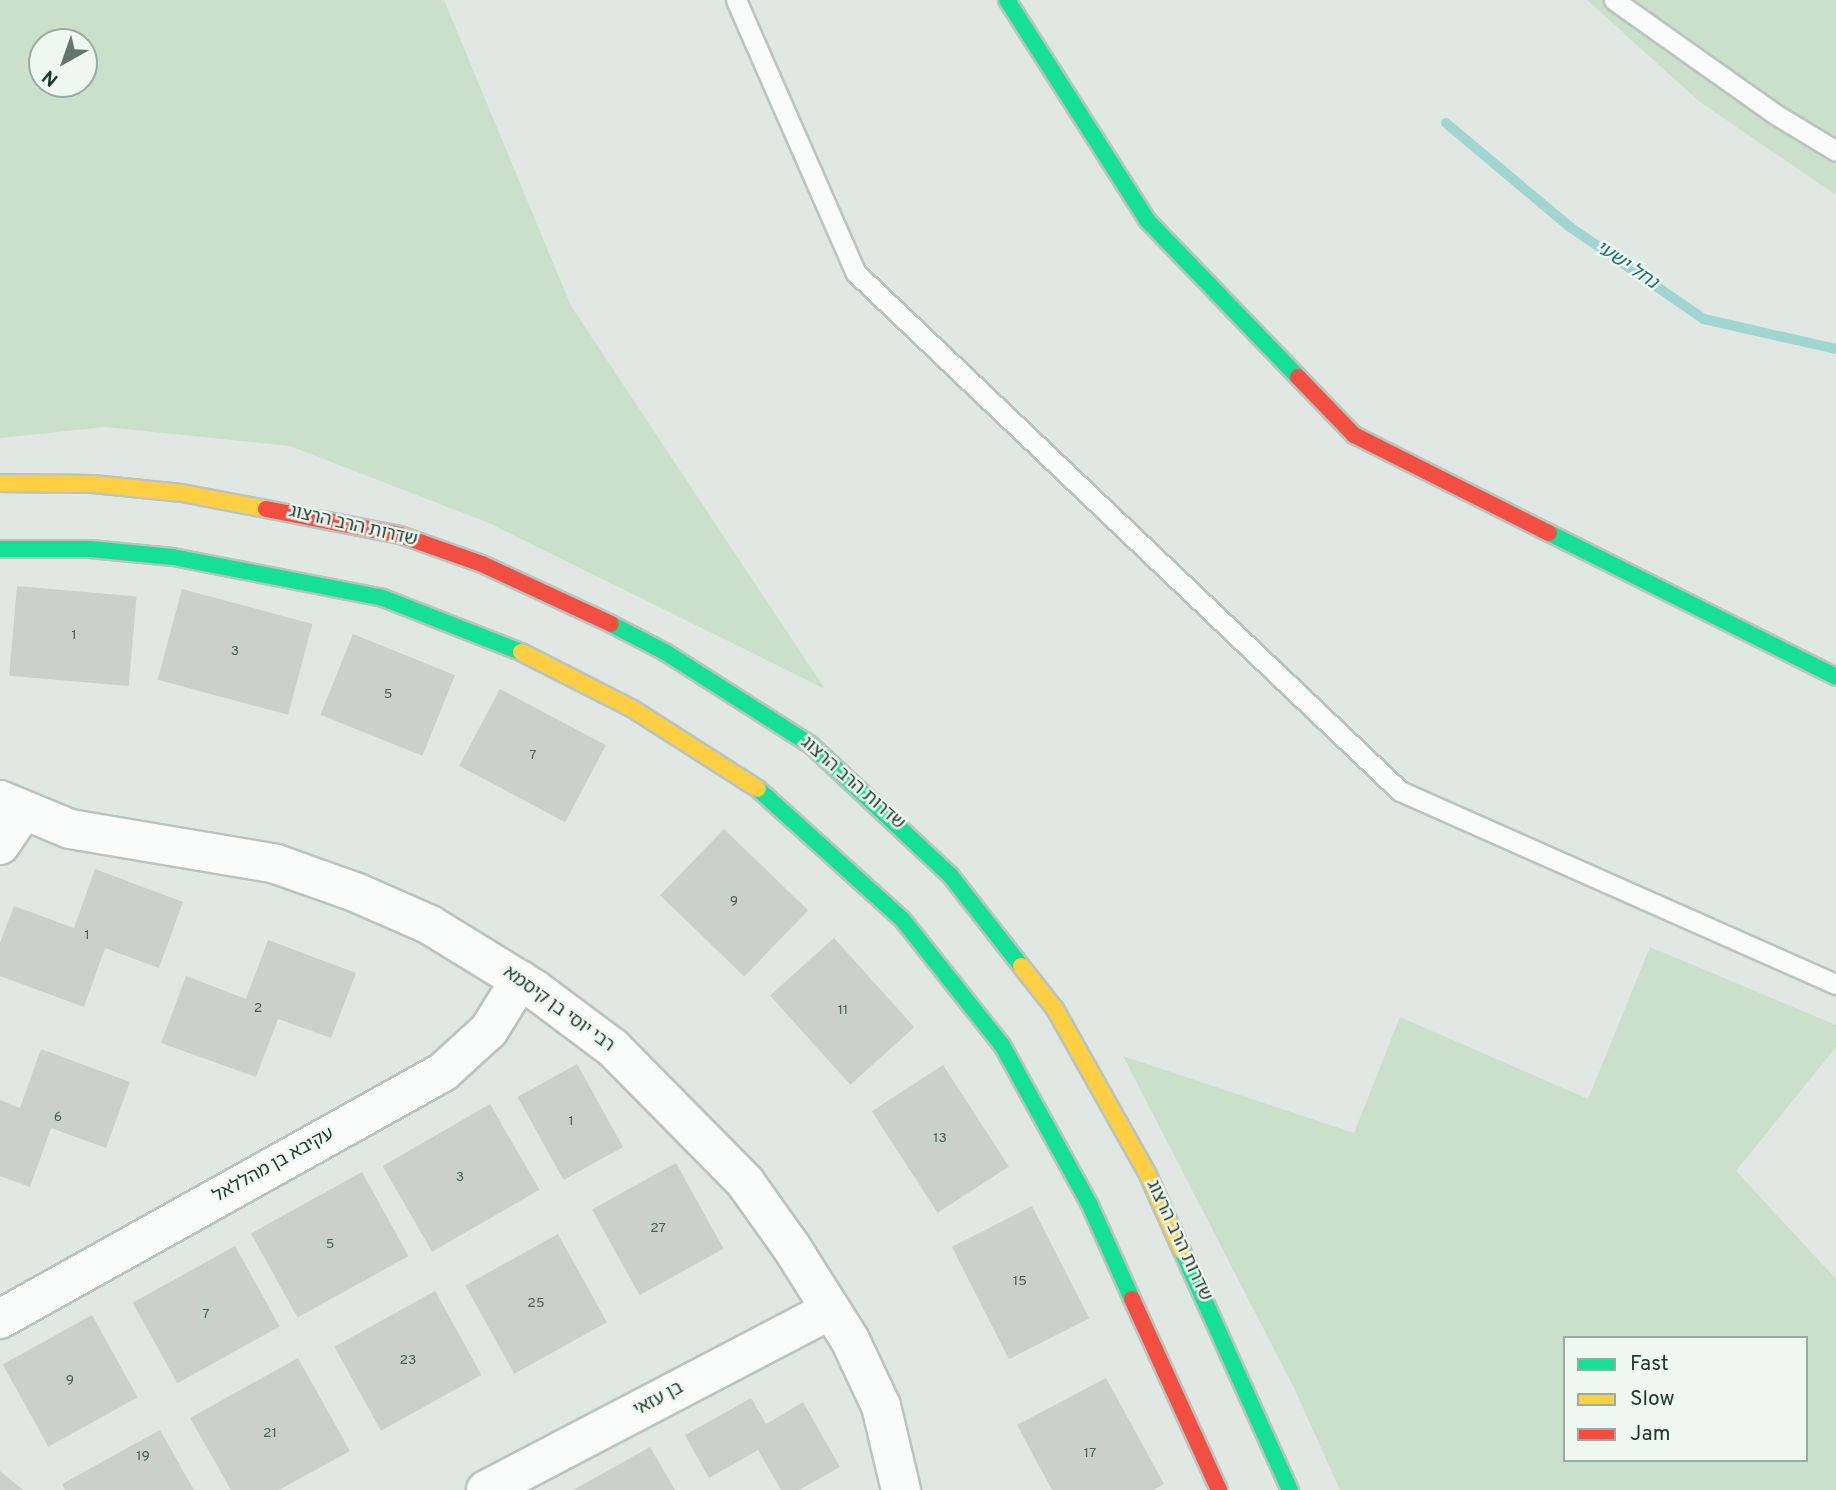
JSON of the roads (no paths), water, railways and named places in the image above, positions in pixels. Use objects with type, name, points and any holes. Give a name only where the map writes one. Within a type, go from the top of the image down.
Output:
[{"type":"main road","points":[[1007,0],[1147,220],[1354,435],[1836,677]]},
{"type":"main road","name":"שדרות הרב הרצוג","points":[[0,483],[93,484],[182,493],[400,535],[482,564],[581,608],[665,652],[811,745],[950,875],[1055,1009],[1147,1175],[1290,1490]]},
{"type":"main road","points":[[0,550],[90,549],[173,557],[383,598],[458,624],[552,666],[633,709],[771,797],[902,919],[1002,1045],[1089,1203],[1219,1490]]},
{"type":"street","points":[[0,845],[12,806]]},
{"type":"street","name":"רבי יוסי בן קיסמא","points":[[12,806],[69,829],[135,843],[276,864],[430,925],[520,980],[613,1048],[711,1144],[745,1182],[831,1311],[881,1406],[901,1490]]},
{"type":"street","name":"עקיבא בן מהללאל","points":[[0,1319],[443,1072],[489,1030],[520,980]]},
{"type":"street","name":"בן עזאי","points":[[486,1490],[831,1311]]},
{"type":"lane","points":[[736,0],[856,273],[1400,790],[1836,984]]},
{"type":"lane","points":[[1614,0],[1774,114],[1836,151]]},
{"type":"waterway","name":"נחל ישעי","points":[[1446,123],[1570,227],[1704,319],[1836,349]]}]
